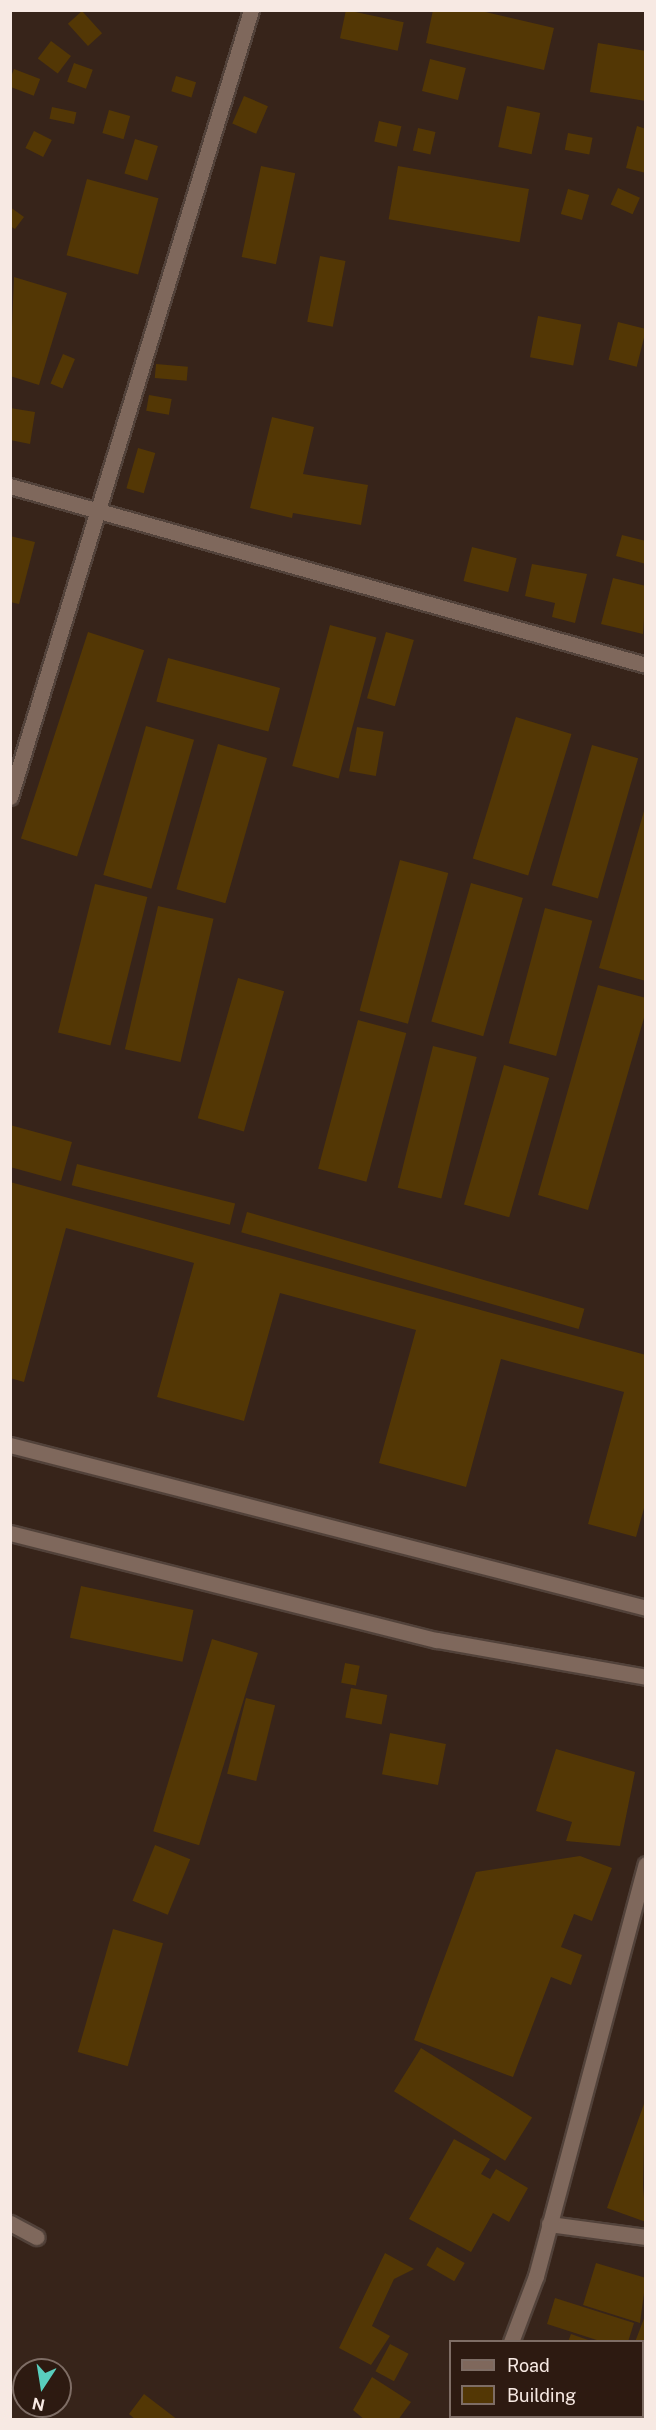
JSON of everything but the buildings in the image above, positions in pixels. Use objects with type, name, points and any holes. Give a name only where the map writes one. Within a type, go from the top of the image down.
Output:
[{"type":"street","points":[[10,797],[251,10]]},
{"type":"street","points":[[10,486],[645,664]]},
{"type":"street","points":[[10,1445],[645,1608]]},
{"type":"street","points":[[10,1533],[438,1640],[645,1677]]},
{"type":"street","points":[[512,2340],[549,2224],[643,1879]]},
{"type":"street","points":[[10,2223],[36,2237]]},
{"type":"street","points":[[549,2224],[645,2237]]}]
